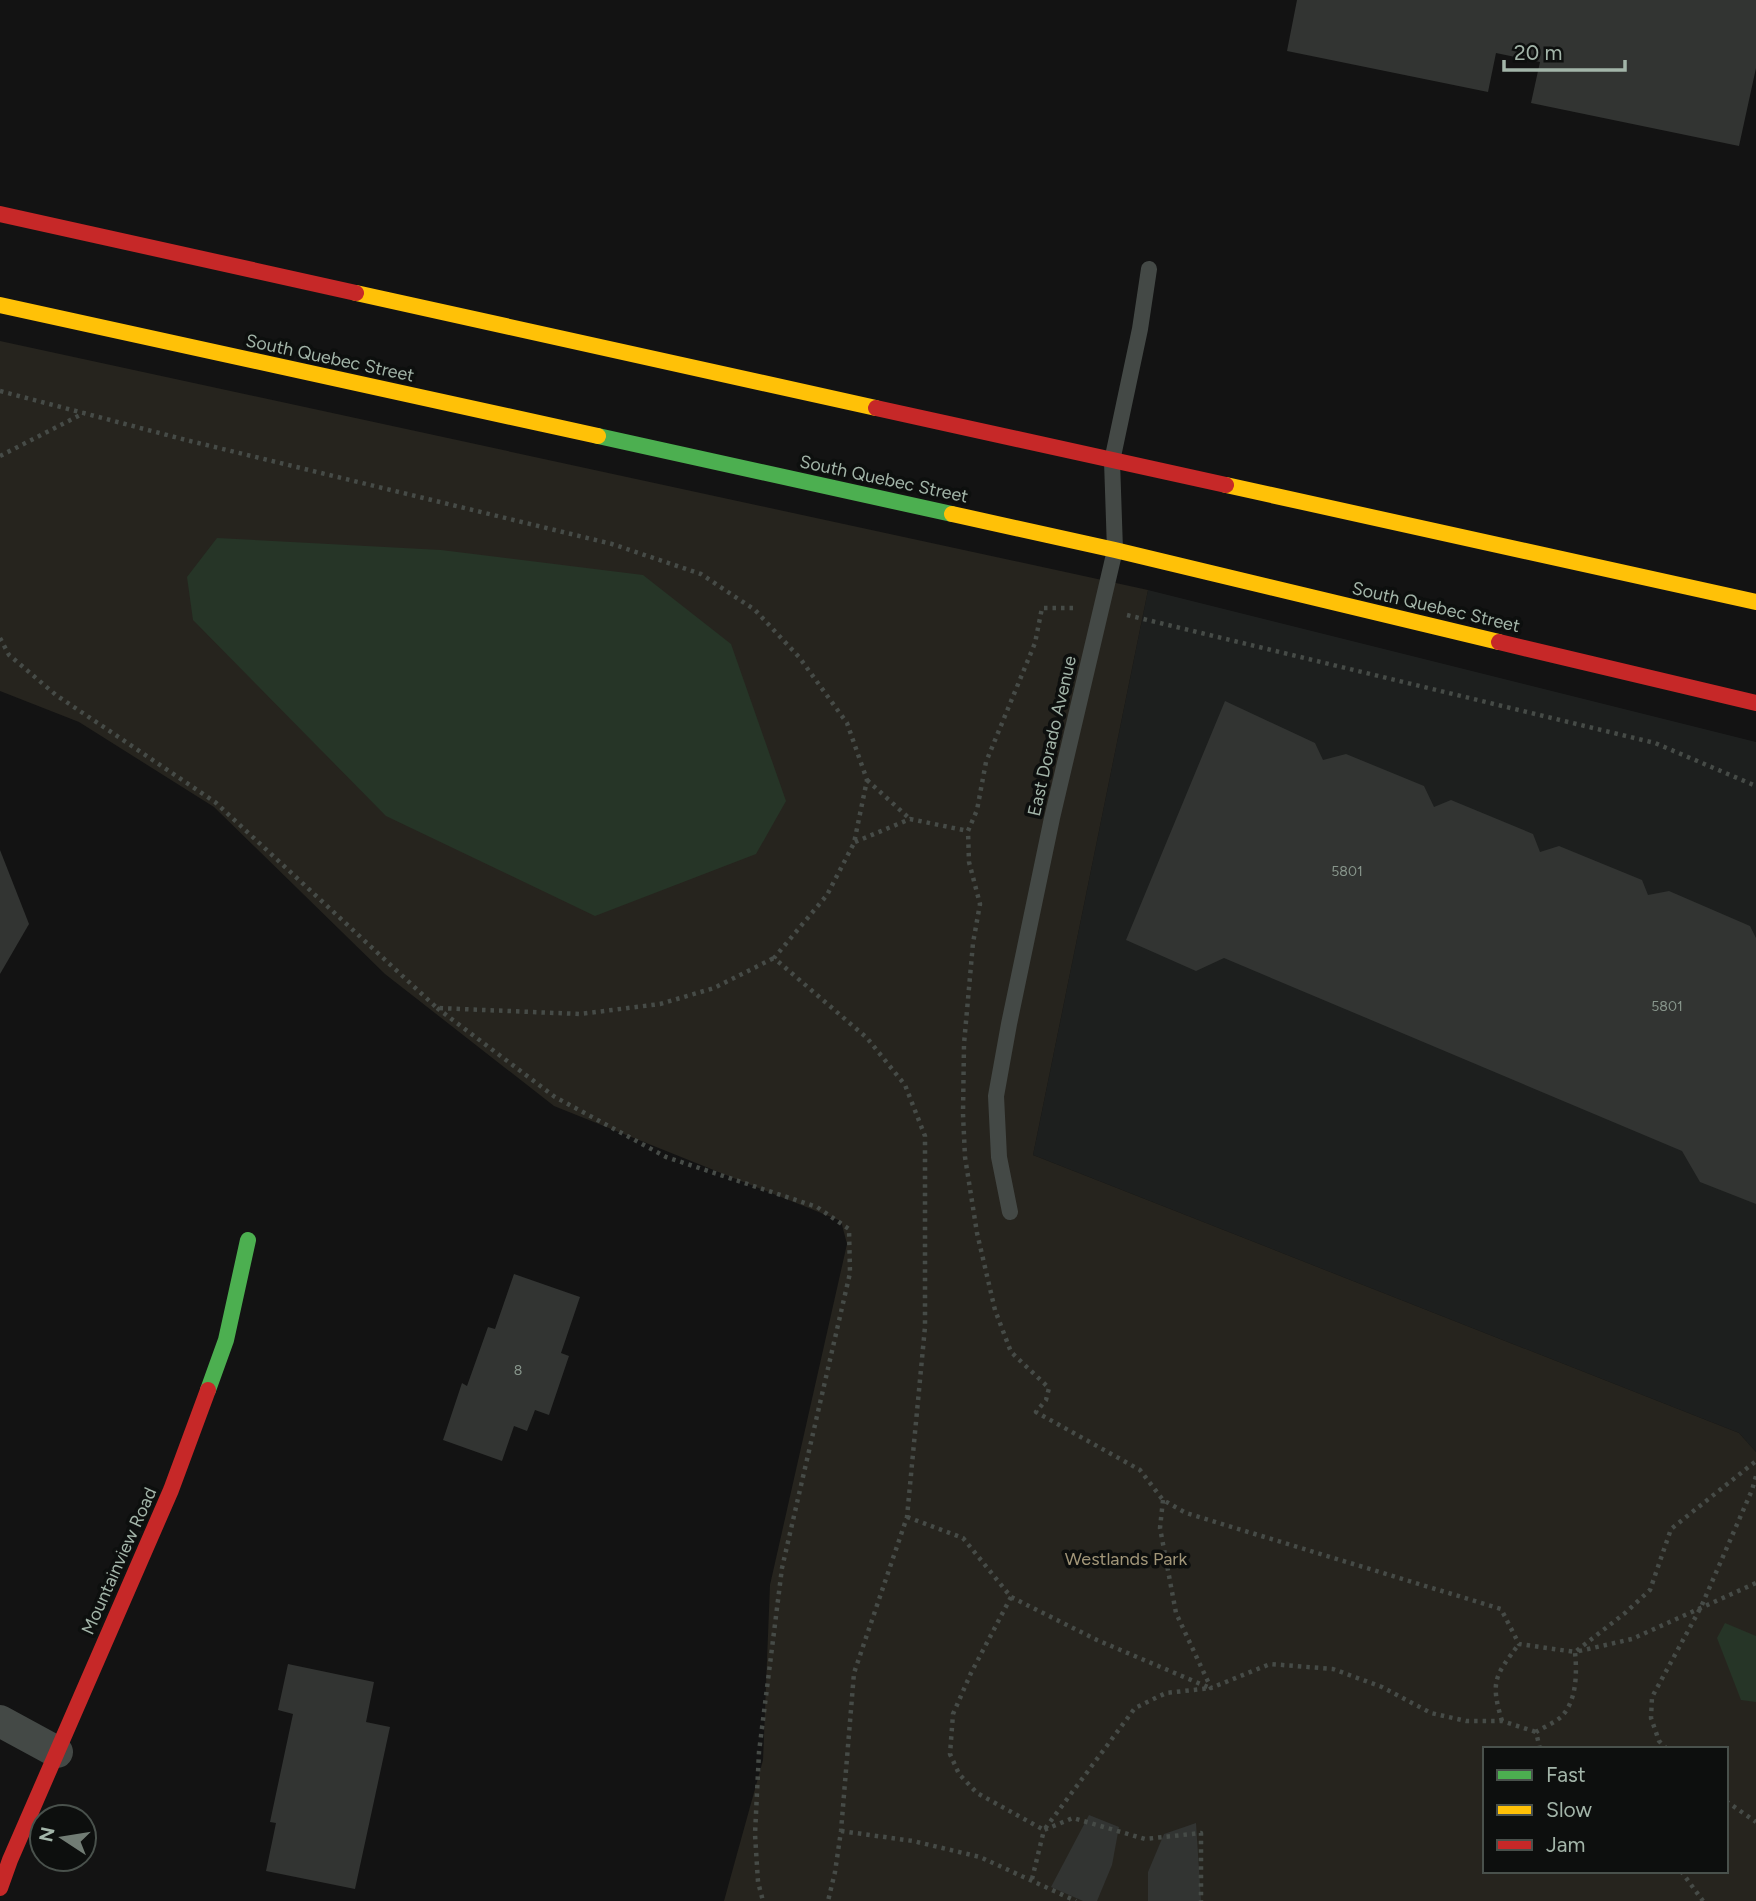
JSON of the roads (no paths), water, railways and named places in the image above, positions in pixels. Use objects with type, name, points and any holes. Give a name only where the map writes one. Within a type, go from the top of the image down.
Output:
[{"type":"main road","points":[[0,214],[1756,602]]},
{"type":"main road","name":"South Quebec Street","points":[[0,305],[1115,550],[1756,703]]},
{"type":"main road","name":"Mountainview Road","points":[[0,1888],[171,1490],[226,1340],[248,1240]]},
{"type":"street","points":[[0,1721],[57,1752]]},
{"type":"lane","name":"East Dorado Avenue","points":[[1010,1212],[999,1157],[996,1096],[1052,818],[1115,550],[1112,461],[1140,329],[1149,269]]},
{"type":"park label","name":"Westlands Park","points":[[1126,1559]]}]
